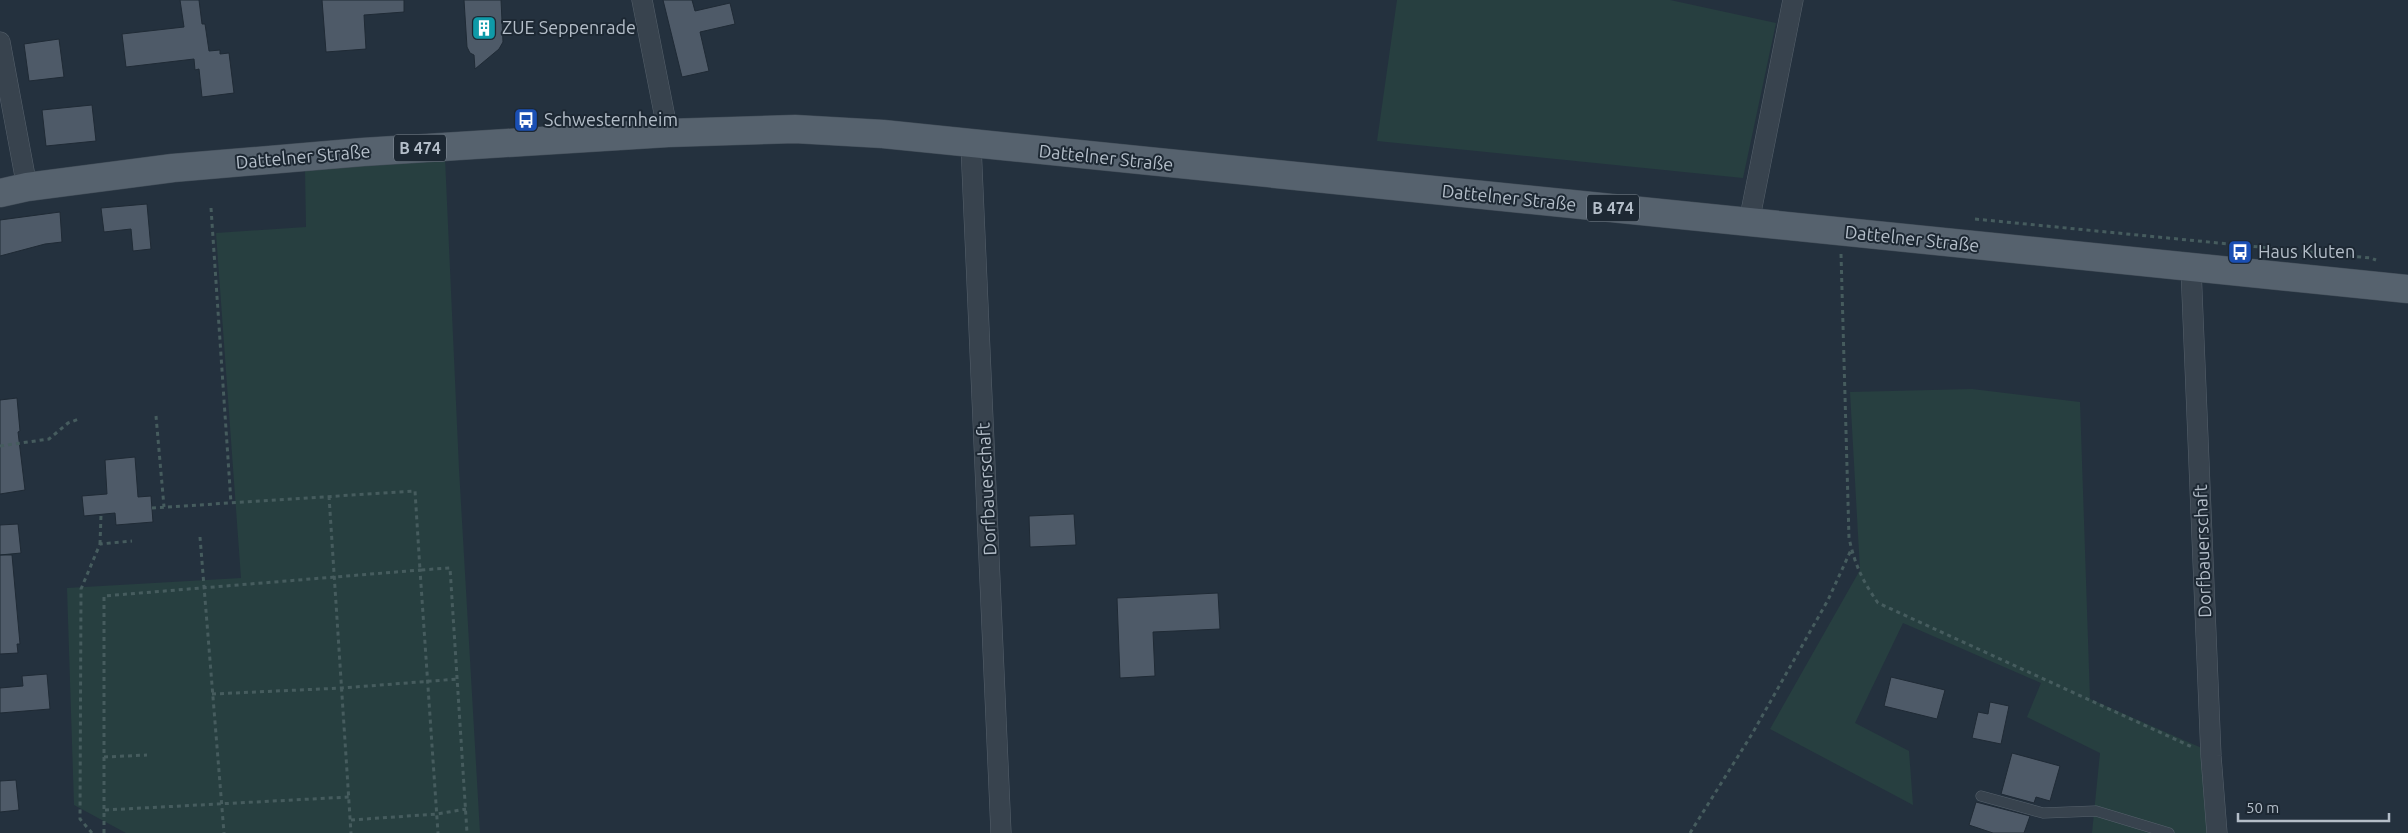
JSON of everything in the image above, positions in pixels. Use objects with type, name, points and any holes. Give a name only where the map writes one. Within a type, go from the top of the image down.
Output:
[{"type":"main road","name":"Dattelner Straße","points":[[0,193],[27,187],[173,168],[288,157],[668,133],[803,129],[883,134],[2408,289]]},
{"type":"street","points":[[642,0],[668,133]]},
{"type":"street","points":[[1749,222],[1794,0]]},
{"type":"street","points":[[0,42],[27,187]]},
{"type":"street","name":"Dorfbauerschaft","points":[[971,144],[1001,833]]},
{"type":"street","name":"Dorfbauerschaft","points":[[2191,268],[2211,756],[2217,833]]},
{"type":"lane","points":[[1981,796],[2043,813],[2096,811],[2169,833]]},
{"type":"path","points":[[211,208],[231,503]]},
{"type":"path","points":[[1840,231],[1849,538],[1862,580],[1878,603],[2211,756]]},
{"type":"path","points":[[156,416],[164,507]]},
{"type":"path","points":[[0,446],[49,439],[68,423],[79,420]]},
{"type":"path","points":[[152,508],[415,491],[426,682],[438,833]]},
{"type":"path","points":[[329,496],[352,833]]},
{"type":"path","points":[[92,833],[80,819],[81,589],[100,544],[101,515]]},
{"type":"path","points":[[200,537],[224,833]]},
{"type":"path","points":[[100,544],[132,541]]},
{"type":"path","points":[[1690,833],[1752,734],[1828,600],[1852,549]]},
{"type":"path","points":[[104,833],[104,596],[450,568],[467,833]]},
{"type":"path","points":[[212,694],[342,688],[458,679]]},
{"type":"path","points":[[104,757],[147,755]]},
{"type":"path","points":[[105,810],[221,806],[350,797]]},
{"type":"path","points":[[351,820],[437,814],[466,809]]},
{"type":"green space","points":[[1397,0],[1670,0],[1776,23],[1743,178],[1377,141]]},
{"type":"green space","points":[[445,158],[459,469],[480,833],[126,833],[74,805],[67,588],[241,578],[216,233],[306,227],[305,169]]},
{"type":"green space","points":[[1972,389],[2080,402],[2090,699],[2204,749],[2208,833],[2092,833],[2100,753],[2027,717],[2041,683],[1903,623],[1855,723],[1909,751],[1913,805],[1770,729],[1860,570],[1850,392]]},
{"type":"building","points":[[180,0],[199,0],[202,24],[205,24],[209,51],[220,50],[220,54],[229,53],[234,93],[202,97],[199,69],[195,70],[194,59],[126,67],[122,34],[184,27]]},
{"type":"building","points":[[322,0],[404,0],[404,12],[364,15],[366,49],[326,52]]},
{"type":"building","name":"ZUE Seppenrade","points":[[464,0],[501,0],[503,42],[499,49],[475,69],[474,55],[470,53],[467,47]]},
{"type":"building","points":[[663,0],[692,0],[695,11],[730,3],[735,24],[700,32],[709,71],[682,77]]},
{"type":"building","points":[[59,39],[64,77],[29,81],[24,44]]},
{"type":"building","points":[[92,105],[96,141],[46,146],[42,110]]},
{"type":"building","points":[[147,204],[151,249],[133,251],[131,229],[104,232],[101,208]]},
{"type":"building","points":[[60,212],[62,242],[45,244],[0,256],[0,220]]},
{"type":"building","points":[[17,398],[20,431],[18,432],[25,490],[0,494],[0,400]]},
{"type":"building","points":[[135,457],[138,497],[151,496],[153,522],[116,525],[115,513],[84,516],[82,496],[107,494],[105,460]]},
{"type":"building","points":[[1074,514],[1076,545],[1030,547],[1029,516]]},
{"type":"building","points":[[18,524],[21,553],[0,555],[0,525]]},
{"type":"building","points":[[0,555],[12,555],[20,644],[17,644],[18,653],[0,654]]},
{"type":"building","points":[[1218,593],[1220,629],[1153,632],[1155,676],[1120,678],[1117,598]]},
{"type":"building","points":[[47,674],[50,709],[0,713],[0,688],[23,686],[22,676]]},
{"type":"building","points":[[1891,677],[1945,690],[1937,719],[1884,706]]},
{"type":"building","points":[[1990,702],[2009,706],[2001,744],[1972,738],[1978,712],[1988,714]]},
{"type":"building","points":[[2012,753],[2060,766],[2050,801],[2036,797],[2034,803],[2001,794]]},
{"type":"building","points":[[16,780],[19,810],[0,812],[0,781]]},
{"type":"building","points":[[1976,802],[2030,816],[2024,833],[1993,833],[1969,825]]},
{"type":"place","name":"ZUE Seppenrade","points":[[484,28]]},
{"type":"place","name":"Schwesternheim","points":[[526,120]]},
{"type":"place","name":"Haus Kluten","points":[[2240,252]]}]
